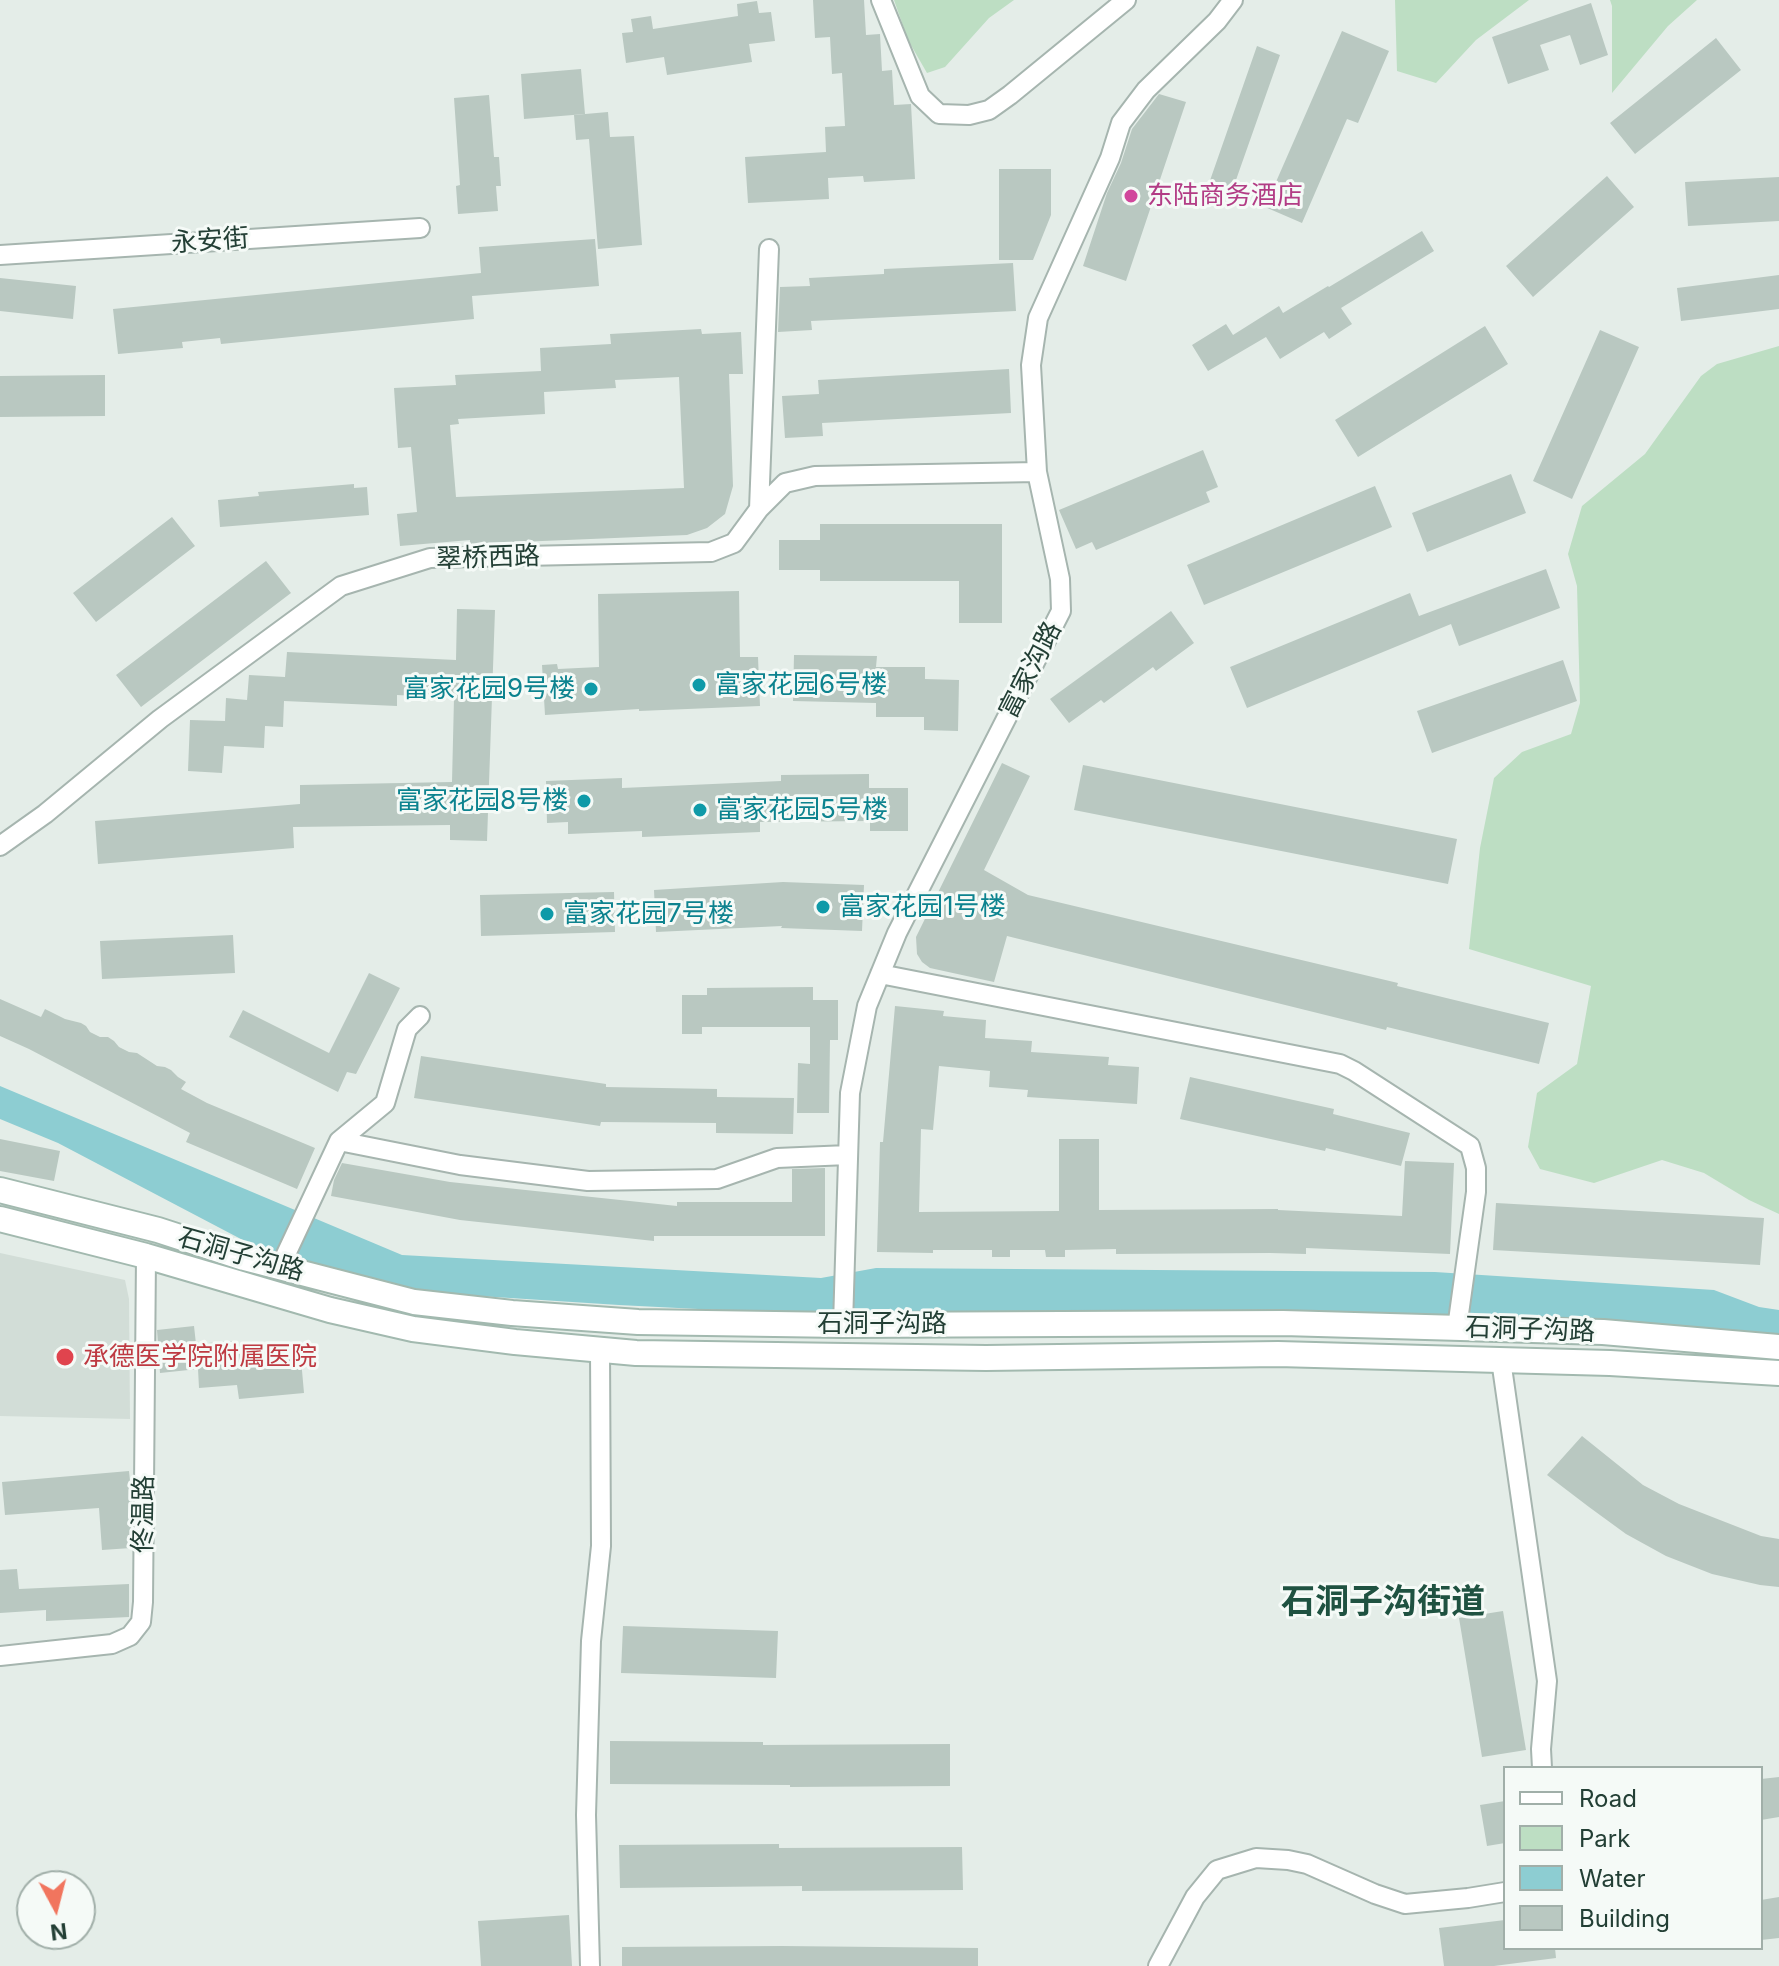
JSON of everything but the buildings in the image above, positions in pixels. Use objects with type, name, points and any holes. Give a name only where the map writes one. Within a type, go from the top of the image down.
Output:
[{"type":"main road","name":"石洞子沟路","points":[[0,1190],[158,1230],[244,1258],[282,1262],[414,1302],[512,1313],[638,1322],[844,1320],[1457,1325],[1603,1332],[1779,1347]]},
{"type":"main road","name":"石洞子沟路","points":[[0,1219],[146,1256],[330,1310],[413,1329],[600,1350],[986,1358],[1278,1354],[1610,1363],[1779,1373]]},
{"type":"street","points":[[881,0],[920,96],[939,114],[969,115],[989,110],[1010,95],[1126,0]]},
{"type":"street","name":"富家沟路","points":[[844,1320],[850,1093],[867,1006],[897,933],[1061,611],[1060,579],[1037,472],[1031,365],[1038,318],[1110,158],[1121,123],[1146,90],[1217,21],[1233,0]]},
{"type":"street","name":"永安街","points":[[0,255],[420,228]]},
{"type":"street","points":[[759,509],[769,249]]},
{"type":"street","name":"翠桥西路","points":[[0,846],[45,814],[160,719],[341,586],[430,558],[711,552],[734,543],[759,509],[785,483],[815,476],[1037,472]]},
{"type":"street","points":[[880,974],[1340,1064],[1470,1146],[1476,1168],[1476,1192],[1457,1325]]},
{"type":"street","points":[[282,1262],[339,1141],[385,1103],[407,1029],[420,1016]]},
{"type":"street","points":[[339,1141],[460,1165],[588,1181],[717,1179],[777,1158],[848,1155]]},
{"type":"street","name":"佟温路","points":[[0,1656],[112,1644],[130,1636],[141,1622],[146,1256]]},
{"type":"street","points":[[590,1966],[586,1815],[591,1641],[601,1546],[600,1350]]},
{"type":"street","points":[[1501,1360],[1547,1681],[1542,1766]]},
{"type":"street","points":[[1158,1966],[1195,1897],[1217,1870],[1256,1858],[1307,1864],[1405,1904],[1503,1892]]},
{"type":"shaded area","name":"承德医学院附属医院","points":[[0,1253],[125,1280],[129,1299],[130,1419],[0,1416]]},
{"type":"green space","points":[[894,0],[1014,0],[989,18],[945,67],[927,73],[908,40]]},
{"type":"green space","points":[[1395,0],[1529,0],[1476,40],[1436,83],[1397,71]]},
{"type":"green space","points":[[1610,0],[1697,0],[1668,26],[1612,93],[1612,6]]},
{"type":"green space","points":[[1779,346],[1779,1214],[1704,1173],[1662,1160],[1594,1183],[1540,1169],[1528,1147],[1537,1093],[1577,1064],[1591,986],[1469,949],[1480,848],[1494,778],[1522,752],[1571,734],[1580,703],[1577,586],[1568,554],[1582,506],[1645,454],[1701,376],[1717,364]]},
{"type":"water","points":[[0,1086],[402,1255],[821,1278],[876,1268],[1435,1272],[1714,1290],[1759,1307],[1779,1310],[1779,1337],[1613,1320],[816,1315],[417,1292],[258,1248],[58,1143],[0,1119]]},
{"type":"place","name":"东陆商务酒店","points":[[1131,196]]},
{"type":"place","name":"富家花园6号楼","points":[[699,685]]},
{"type":"place","name":"富家花园9号楼","points":[[591,689]]},
{"type":"place","name":"富家花园8号楼","points":[[584,801]]},
{"type":"place","name":"富家花园5号楼","points":[[700,810]]},
{"type":"place","name":"富家花园1号楼","points":[[823,907]]},
{"type":"place","name":"富家花园7号楼","points":[[547,914]]},
{"type":"place","name":"承德医学院附属医院","points":[[65,1357]]},
{"type":"district","name":"石洞子沟街道","points":[[1383,1603]]}]
